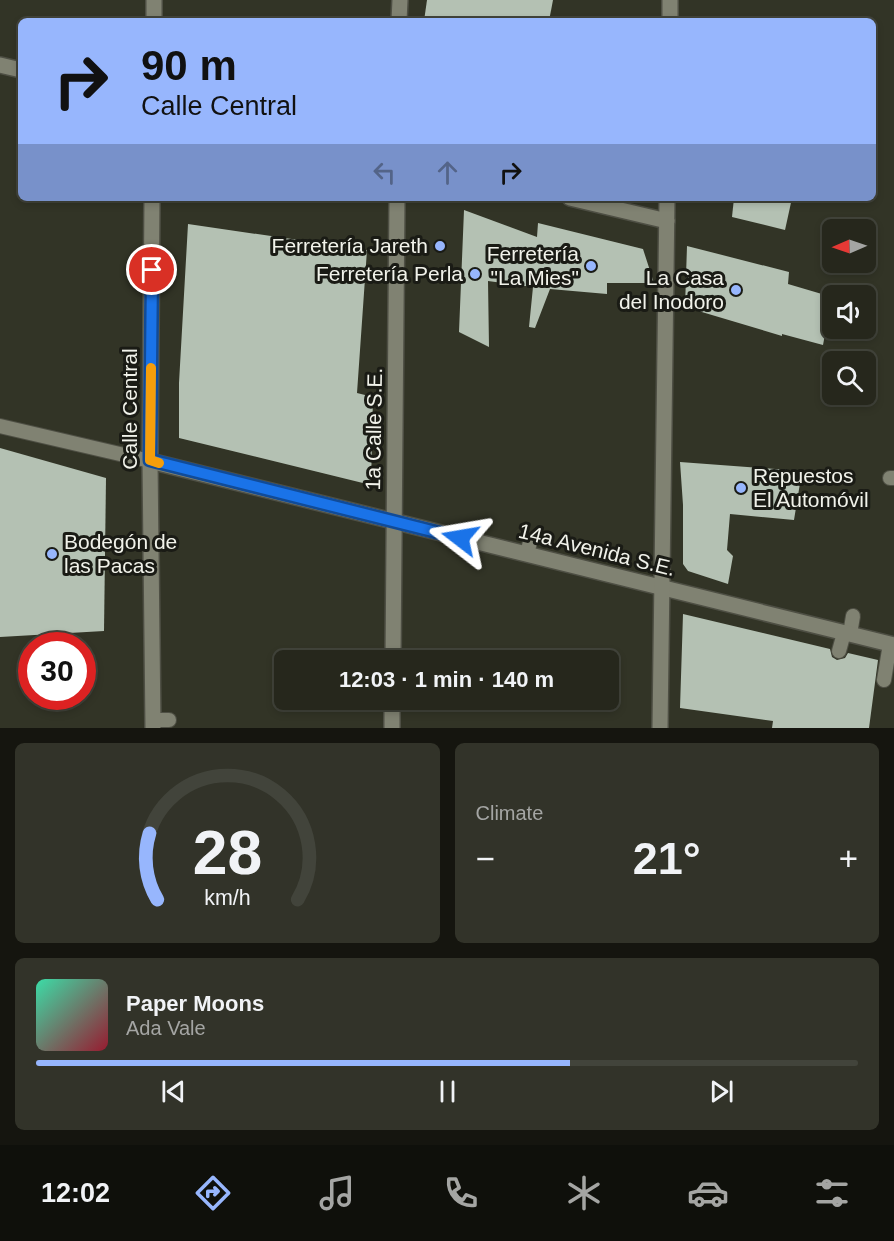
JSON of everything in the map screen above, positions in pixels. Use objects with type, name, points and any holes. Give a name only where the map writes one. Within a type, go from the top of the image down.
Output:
[{"type":"street","points":[[154,0],[154,18]]},
{"type":"street","points":[[399,18],[400,0]]},
{"type":"street","points":[[670,0],[670,18]]},
{"type":"street","points":[[0,65],[18,69]]},
{"type":"street","name":"Calle Central","points":[[152,201],[150,460],[153,724]]},
{"type":"street","name":"1a Calle S.E.","points":[[393,650],[398,201]]},
{"type":"street","points":[[583,201],[667,221]]},
{"type":"street","points":[[660,728],[668,201]]},
{"type":"street","name":"14a Avenida S.E.","points":[[150,460],[394,521],[528,548],[663,589],[892,644]]},
{"type":"street","points":[[392,710],[392,728]]},
{"type":"lane","points":[[0,426],[150,460]]},
{"type":"lane","points":[[839,651],[853,616]]},
{"type":"lane","points":[[884,680],[892,644]]},
{"type":"lane","points":[[153,724],[170,720]]},
{"type":"building","points":[[427,0],[553,0],[550,18],[424,18]]},
{"type":"building","points":[[734,201],[791,201],[785,230],[732,217]]},
{"type":"building","points":[[464,210],[537,237],[538,223],[643,249],[654,283],[607,283],[607,294],[550,289],[535,328],[529,327],[533,287],[488,281],[489,347],[459,332]]},
{"type":"building","points":[[188,224],[367,250],[357,393],[373,397],[371,485],[179,438],[179,383]]},
{"type":"building","name":"La Casa del Inodoro","points":[[687,246],[789,272],[788,284],[822,294],[823,345],[782,334],[782,336],[685,307]]},
{"type":"building","name":"Bodegón de las Pacas","points":[[0,448],[106,478],[104,631],[18,632],[18,636],[0,637]]},
{"type":"building","name":"Repuestos El Automóvil","points":[[680,462],[802,471],[794,520],[730,514],[727,550],[733,556],[728,584],[688,571],[683,564]]},
{"type":"building","points":[[683,614],[830,649],[832,657],[837,660],[845,658],[848,653],[878,660],[869,728],[772,728],[773,721],[680,708]]},
{"type":"slow traffic","points":[[151,368],[150,460],[159,463]]},
{"type":"place","name":"Ferretería Jareth","points":[[440,246]]},
{"type":"place","name":"Ferretería \"La Mies\"","points":[[591,266]]},
{"type":"place","name":"Ferretería Perla","points":[[475,274]]},
{"type":"place","name":"La Casa del Inodoro","points":[[736,290]]},
{"type":"place","name":"Repuestos El Automóvil","points":[[741,488]]},
{"type":"place","name":"Bodegón de las Pacas","points":[[52,554]]},
{"type":"route","points":[[152,270],[150,460],[460,538]]}]
